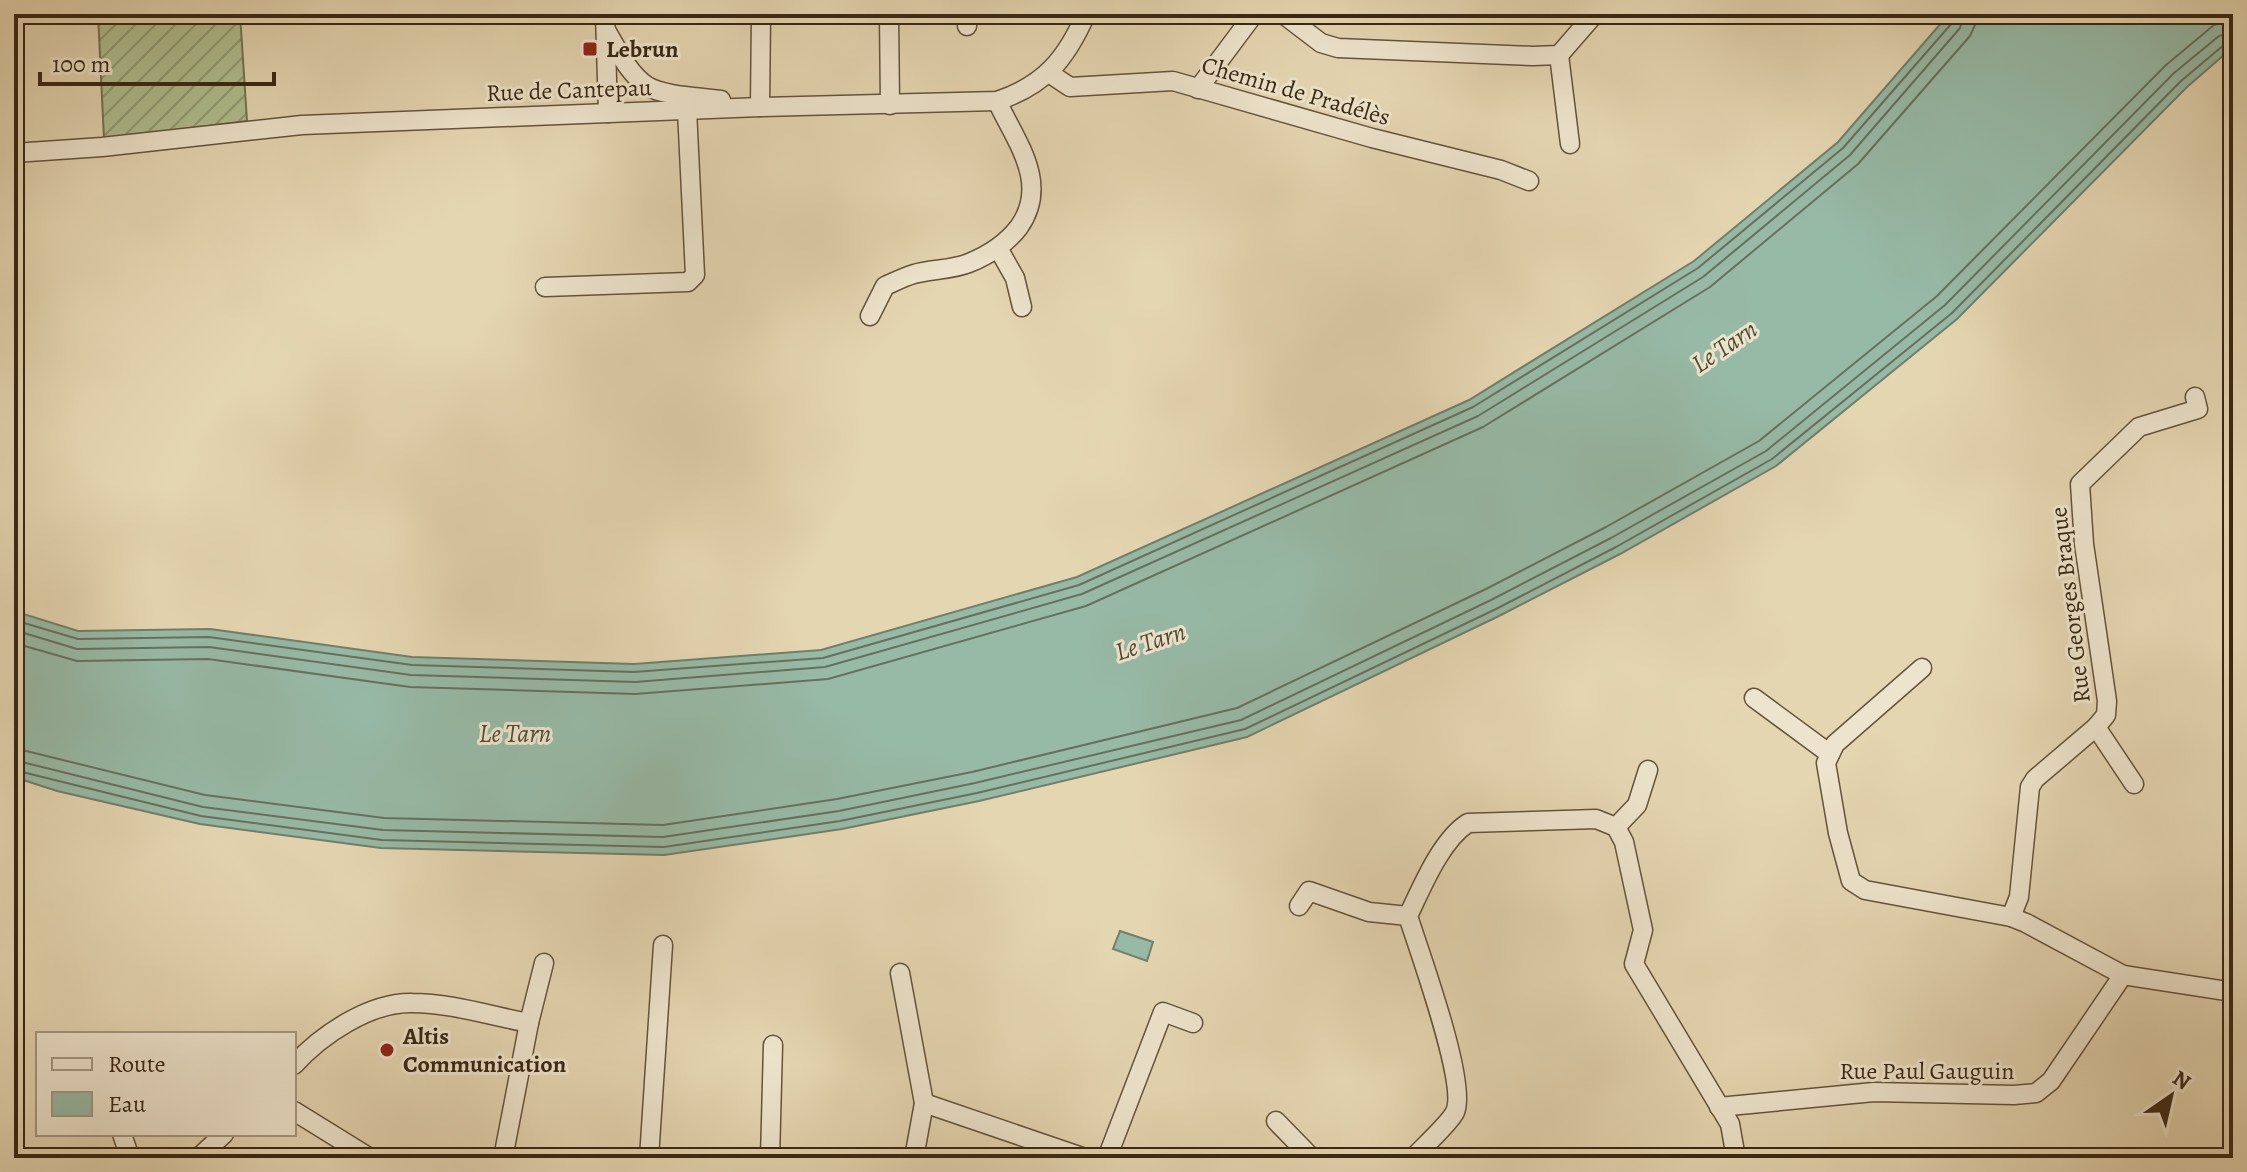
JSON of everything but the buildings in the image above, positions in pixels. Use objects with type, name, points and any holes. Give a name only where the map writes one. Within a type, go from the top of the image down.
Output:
[{"type":"street","points":[[606,22],[629,67],[648,86],[666,92],[760,107],[761,14]]},
{"type":"street","points":[[889,14],[890,105]]},
{"type":"street","name":"Rue de Cantepau","points":[[14,153],[117,146],[302,125],[997,101],[1019,93],[1049,73],[1071,47],[1086,14]]},
{"type":"street","points":[[1198,89],[1254,14]]},
{"type":"street","points":[[1283,14],[1321,43],[1338,48],[1559,55]]},
{"type":"street","points":[[1570,144],[1559,55],[1592,17]]},
{"type":"street","points":[[606,22],[608,113]]},
{"type":"street","name":"Chemin de Pradélès","points":[[1049,73],[1070,87],[1173,81],[1372,138],[1501,170],[1529,181]]},
{"type":"street","points":[[870,316],[885,286],[913,274],[967,264],[998,248],[1013,235],[1025,218],[1032,201],[1032,178],[1026,159],[997,101]]},
{"type":"street","points":[[545,287],[688,282],[695,275],[687,110]]},
{"type":"street","points":[[998,248],[1015,278],[1022,307]]},
{"type":"street","name":"Rue Georges Braque","points":[[2011,917],[2019,897],[2030,787],[2106,715],[2107,701],[2084,544],[2080,484],[2139,427],[2198,409],[2195,397]]},
{"type":"street","points":[[1922,668],[1835,744],[1826,763],[1838,833],[1851,881],[1865,890],[2011,917],[2123,975],[2233,992]]},
{"type":"street","points":[[1754,698],[1830,754]]},
{"type":"street","name":"Rue Georges Braque","points":[[2096,727],[2134,784]]},
{"type":"street","points":[[1616,827],[1637,805],[1648,770]]},
{"type":"street","points":[[1413,1158],[1455,1112],[1457,1086],[1438,1010],[1408,916],[1454,832],[1468,823],[1596,819],[1616,827],[1624,842],[1643,930],[1634,964],[1730,1124],[1736,1158]]},
{"type":"street","points":[[1299,906],[1309,891],[1369,912],[1408,916]]},
{"type":"street","points":[[649,1158],[663,945]]},
{"type":"street","points":[[503,1158],[544,963]]},
{"type":"street","points":[[900,973],[924,1103],[914,1158]]},
{"type":"street","name":"Rue Paul Gauguin","points":[[1719,1107],[1874,1092],[2036,1093],[2051,1081],[2123,975]]},
{"type":"street","points":[[296,1063],[333,1030],[382,1009],[411,1002],[529,1023]]},
{"type":"street","points":[[1107,1158],[1163,1012],[1193,1023]]},
{"type":"street","points":[[770,1158],[773,1045]]},
{"type":"street","points":[[924,1103],[1085,1158]]},
{"type":"street","points":[[296,1112],[370,1158]]},
{"type":"street","points":[[1276,1121],[1312,1158]]},
{"type":"street","points":[[123,1136],[130,1158]]},
{"type":"street","points":[[198,1158],[222,1136]]},
{"type":"street","points":[[2226,1158],[2233,1152]]},
{"type":"shaded area","points":[[98,14],[240,14],[247,121],[104,139]]},
{"type":"water","name":"Le Tarn","points":[[1949,14],[2233,14],[2233,47],[2187,87],[1957,319],[1776,466],[1620,554],[1499,616],[1247,737],[979,801],[842,829],[664,855],[381,848],[200,824],[57,791],[14,777],[14,611],[78,631],[210,629],[412,657],[634,664],[821,650],[1077,577],[1469,400],[1694,261],[1838,142]]},
{"type":"water","points":[[1120,931],[1153,942],[1147,961],[1113,949]]},
{"type":"place","name":"Lebrun","points":[[590,49]]},
{"type":"place","name":"Altis Communication","points":[[387,1050]]}]
